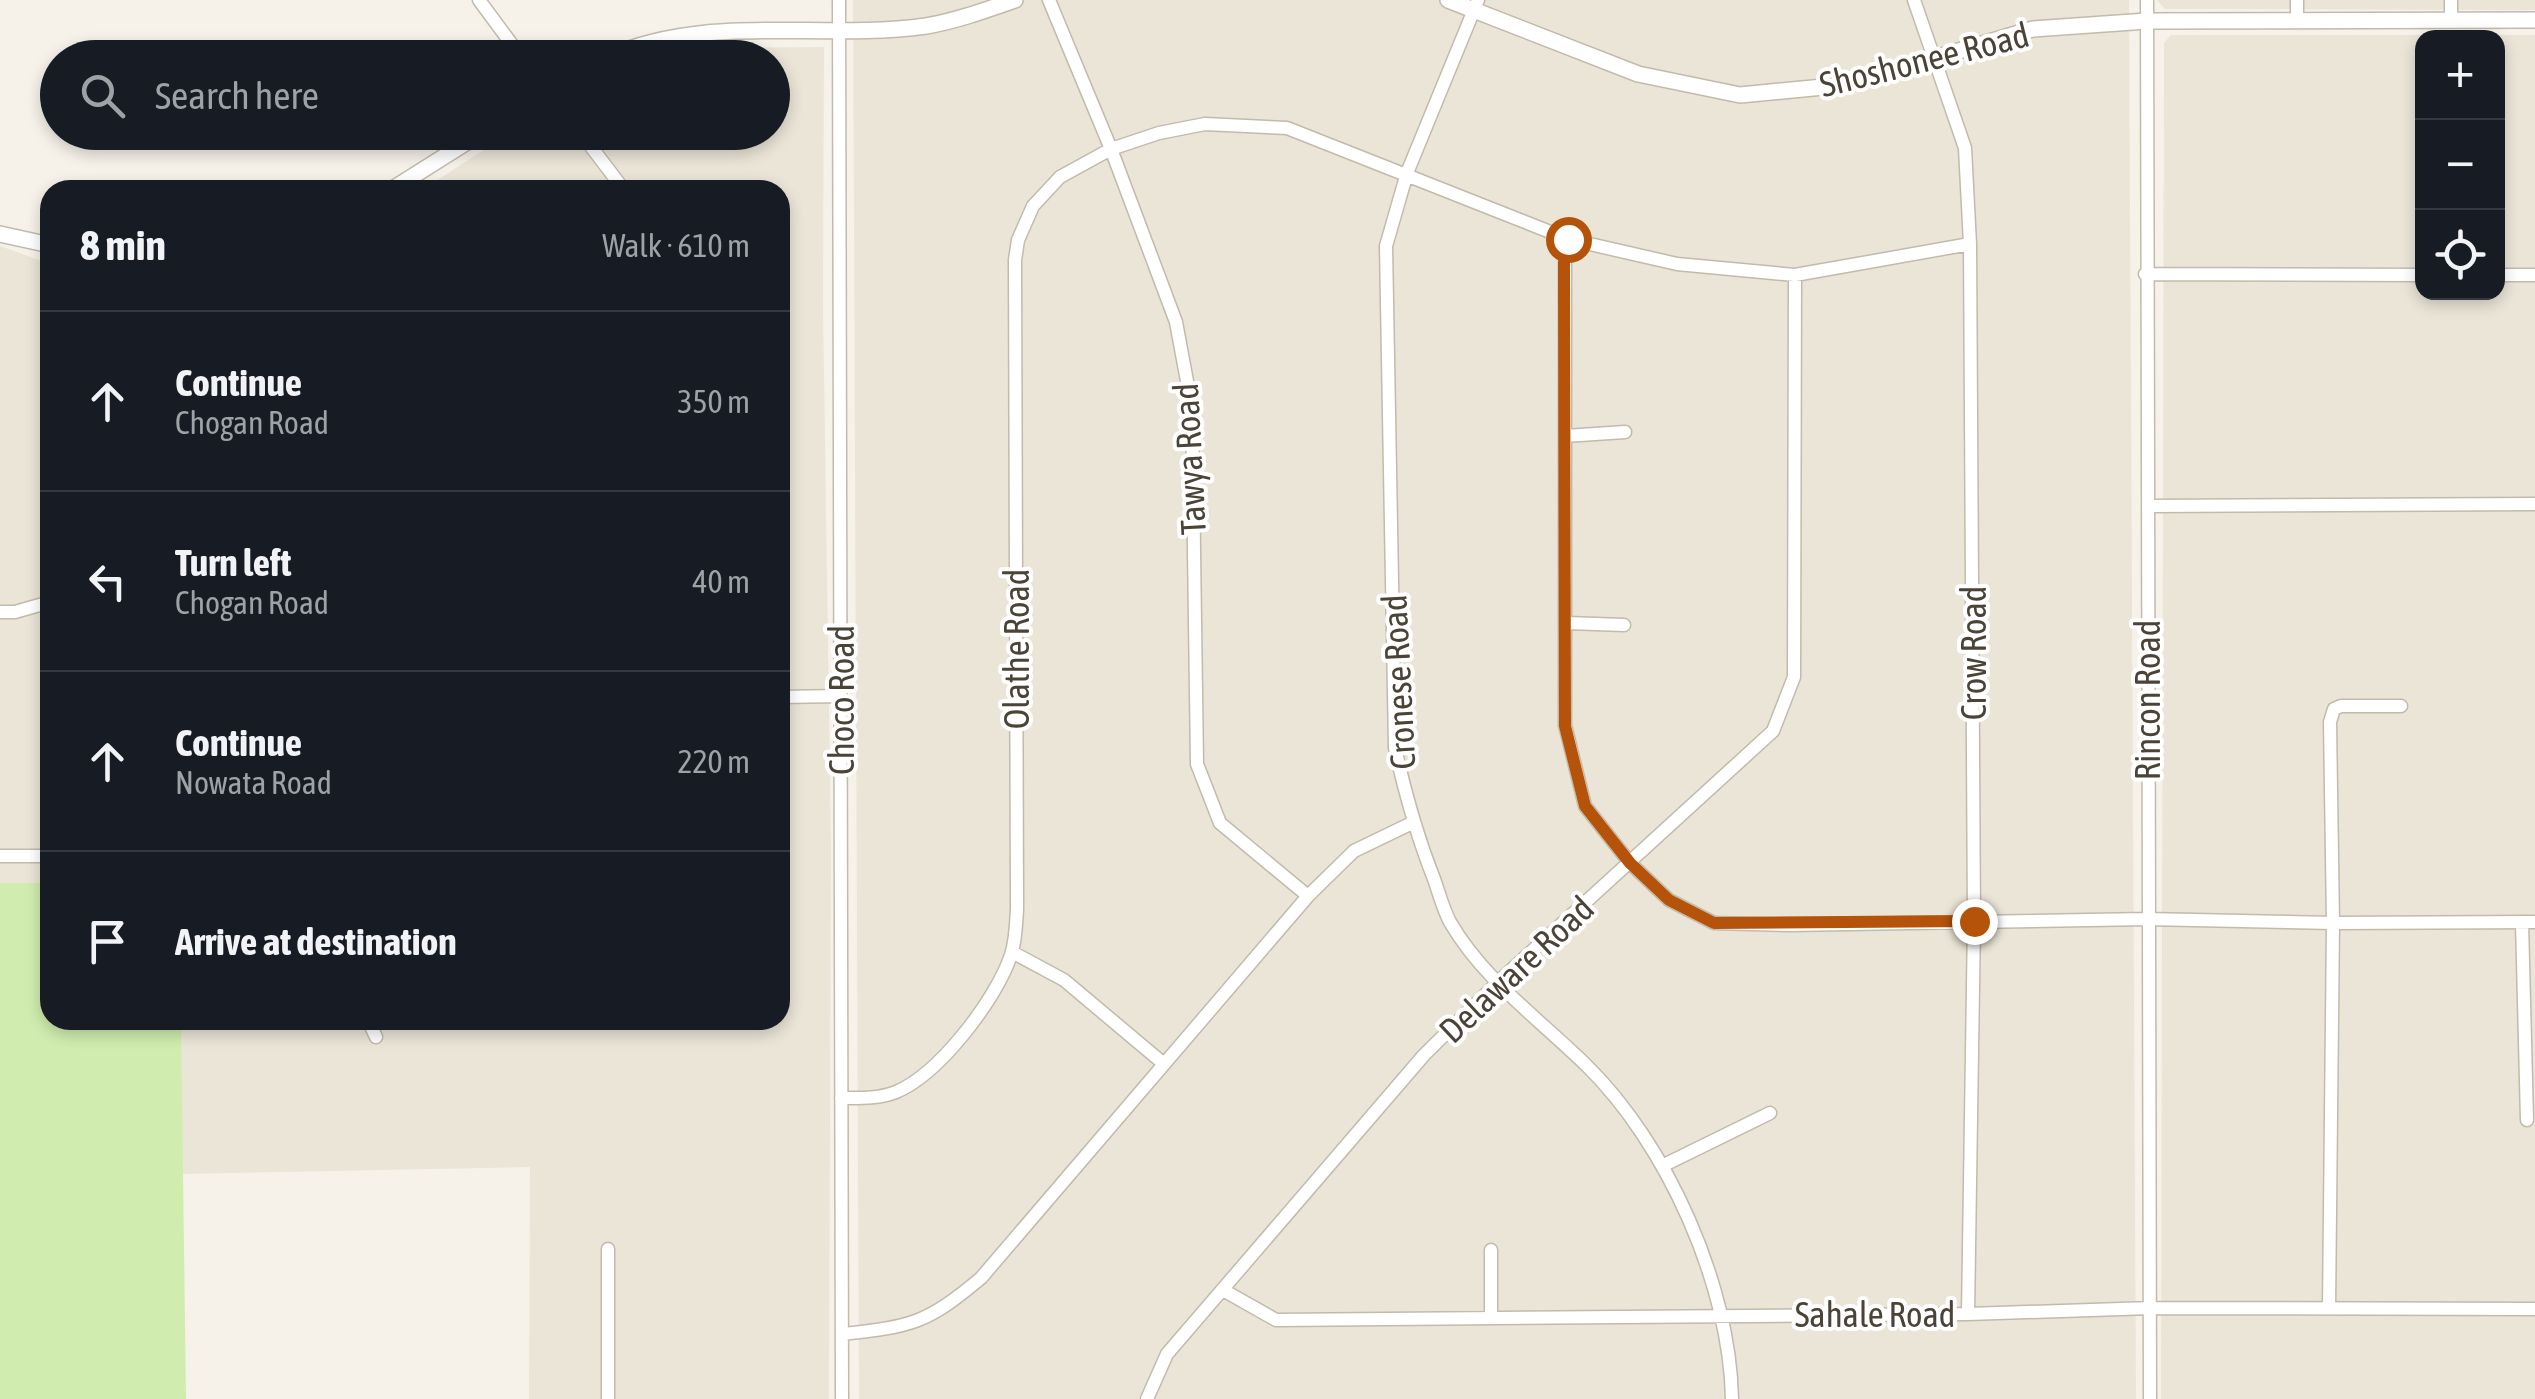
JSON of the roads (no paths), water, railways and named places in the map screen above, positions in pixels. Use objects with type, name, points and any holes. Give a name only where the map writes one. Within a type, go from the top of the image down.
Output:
[{"type":"street","points":[[479,0],[509,40]]},
{"type":"street","name":"Choco Road","points":[[839,0],[842,1399]]},
{"type":"street","points":[[652,40],[696,32],[928,26],[1015,0]]},
{"type":"street","name":"Tawya Road","points":[[1048,0],[1111,149],[1176,322],[1192,408],[1196,764],[1220,824],[1308,896]]},
{"type":"street","name":"Shoshonee Road","points":[[1448,0],[1476,5],[1638,74],[1740,94],[1844,85],[2034,30],[2147,21],[2535,20]]},
{"type":"street","name":"Crow Road","points":[[1914,0],[1965,148],[1970,244],[1974,921],[1968,1314]]},
{"type":"street","name":"Rincon Road","points":[[2147,0],[2150,1399]]},
{"type":"street","points":[[2297,0],[2297,21]]},
{"type":"street","points":[[2451,0],[2451,20]]},
{"type":"street","name":"Cronese Road","points":[[1476,5],[1407,173],[1386,246],[1395,748],[1412,823],[1450,921],[1497,983],[1589,1068],[1644,1134],[1662,1166],[1696,1237],[1719,1314],[1732,1399]]},
{"type":"street","name":"Olathe Road","points":[[841,1098],[876,1097],[898,1091],[923,1076],[981,1009],[1002,977],[1012,952],[1017,908],[1015,260],[1025,221],[1044,191],[1068,172],[1111,149],[1204,124],[1287,128],[1568,239],[1677,264],[1796,275],[1970,244]]},
{"type":"street","points":[[407,180],[454,150]]},
{"type":"street","points":[[594,150],[616,180]]},
{"type":"street","points":[[0,234],[40,244]]},
{"type":"street","points":[[1568,239],[1564,263],[1565,726],[1585,806],[1630,863],[1669,900],[1714,923],[2529,922],[2527,1120]]},
{"type":"street","points":[[2145,274],[2415,275]]},
{"type":"street","name":"Delaware Road","points":[[1147,1399],[1167,1354],[1424,1055],[1773,730],[1794,676],[1796,275]]},
{"type":"street","points":[[2505,275],[2535,276]]},
{"type":"street","points":[[1565,436],[1625,432]]},
{"type":"street","points":[[2148,506],[2535,504]]},
{"type":"street","points":[[0,612],[40,605]]},
{"type":"street","points":[[1566,623],[1624,625]]},
{"type":"street","points":[[790,697],[841,696]]},
{"type":"street","points":[[2329,1308],[2333,923],[2330,722],[2334,709],[2342,706],[2401,706]]},
{"type":"street","points":[[843,1334],[905,1326],[942,1311],[982,1278],[1308,896],[1354,851],[1412,823]]},
{"type":"street","points":[[0,856],[40,856]]},
{"type":"street","points":[[1012,952],[1064,980],[1164,1064]]},
{"type":"street","points":[[373,1030],[376,1036]]},
{"type":"street","points":[[1662,1166],[1770,1113]]},
{"type":"street","points":[[608,1248],[608,1399]]},
{"type":"street","points":[[1491,1250],[1491,1317]]},
{"type":"street","name":"Sahale Road","points":[[1223,1290],[1276,1320],[1968,1314],[2151,1308],[2535,1309]]}]
